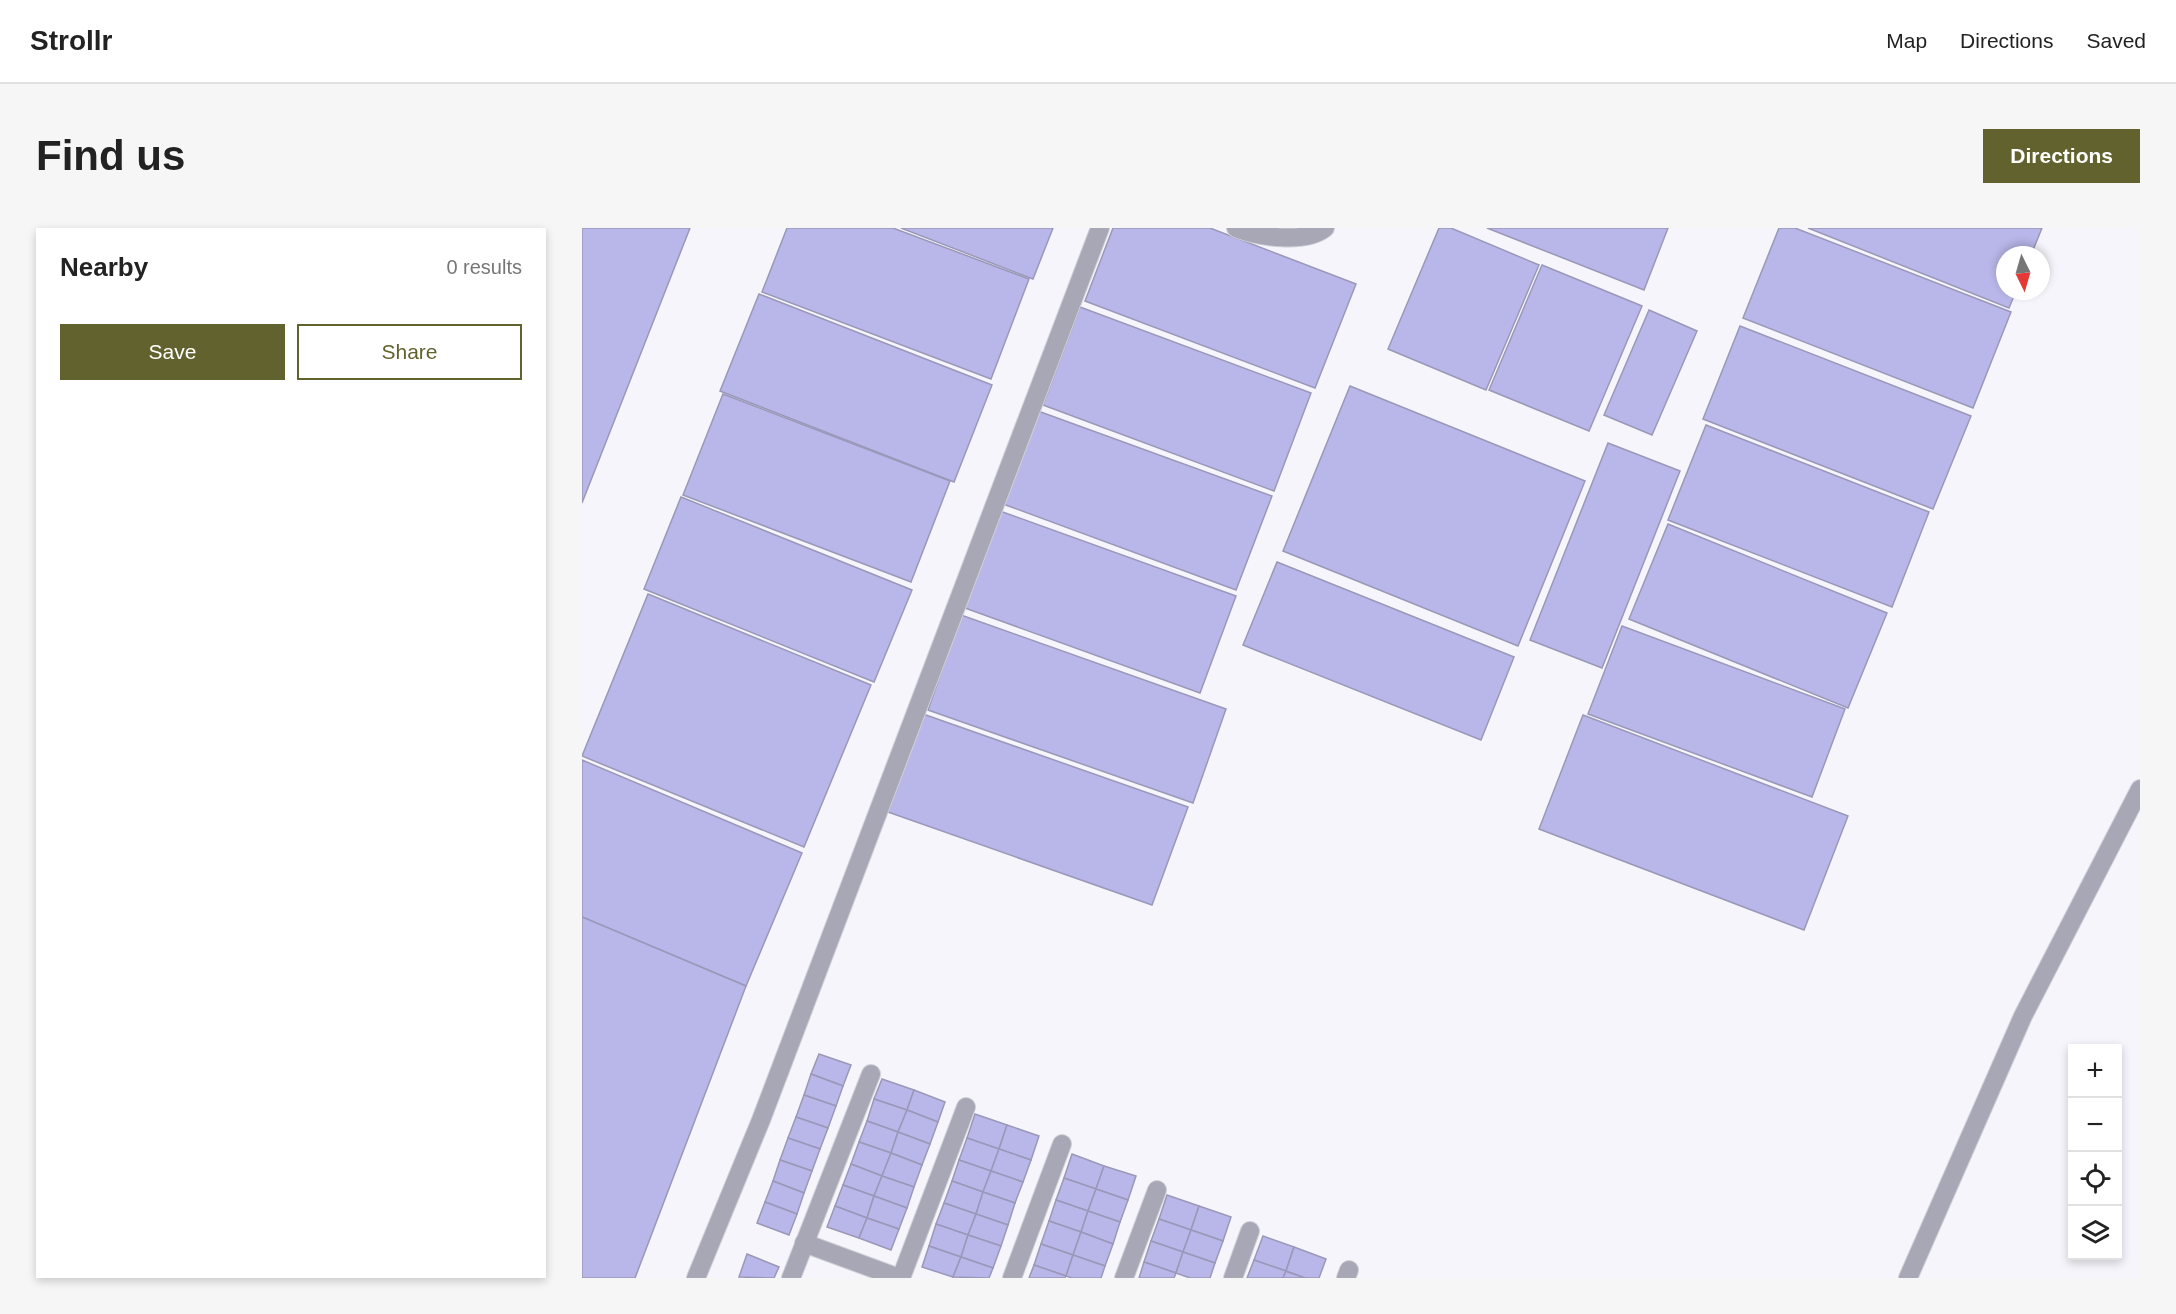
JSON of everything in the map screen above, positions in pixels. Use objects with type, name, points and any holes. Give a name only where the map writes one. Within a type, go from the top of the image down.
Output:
[{"type":"street","points":[[696,1278],[761,1120],[1100,228]]},
{"type":"street","points":[[1236,228],[1250,233],[1286,238],[1318,234],[1325,228]]},
{"type":"street","points":[[1908,1278],[2023,1016],[2140,789]]},
{"type":"street","points":[[791,1278],[871,1074]]},
{"type":"street","points":[[804,1243],[900,1278],[966,1107]]},
{"type":"street","points":[[1012,1278],[1062,1144]]},
{"type":"street","points":[[1124,1278],[1157,1190]]},
{"type":"street","points":[[1233,1278],[1250,1231]]},
{"type":"building","points":[[582,228],[690,228],[582,503]]},
{"type":"building","points":[[787,228],[893,228],[1029,279],[991,379],[762,292]]},
{"type":"building","points":[[901,228],[1053,228],[1033,279]]},
{"type":"building","points":[[1113,228],[1210,228],[1356,284],[1315,388],[1085,301]]},
{"type":"building","points":[[1439,228],[1451,228],[1539,265],[1486,390],[1388,349]]},
{"type":"building","points":[[1487,228],[1668,228],[1644,290]]},
{"type":"building","points":[[1779,228],[1795,228],[2011,312],[1973,408],[1743,318]]},
{"type":"building","points":[[1808,228],[2042,228],[2035,246],[1996,246],[1996,300],[2012,300],[2009,308]]},
{"type":"building","points":[[1542,265],[1642,306],[1589,431],[1489,390]]},
{"type":"building","points":[[759,294],[992,385],[954,482],[720,391]]},
{"type":"building","points":[[1080,307],[1311,393],[1274,491],[1043,405]]},
{"type":"building","points":[[1649,310],[1697,331],[1652,435],[1604,415]]},
{"type":"building","points":[[1740,326],[1971,416],[1933,509],[1703,419]]},
{"type":"building","points":[[1350,386],[1585,481],[1518,646],[1283,551]]},
{"type":"building","points":[[723,394],[950,481],[911,582],[683,495]]},
{"type":"building","points":[[1038,411],[1272,496],[1236,590],[1003,504]]},
{"type":"building","points":[[1706,425],[1929,512],[1892,607],[1668,520]]},
{"type":"building","points":[[1608,443],[1680,471],[1602,668],[1530,640]]},
{"type":"building","points":[[681,497],[912,590],[874,682],[644,589]]},
{"type":"building","points":[[1000,511],[1236,596],[1200,693],[965,608]]},
{"type":"building","points":[[1668,524],[1887,613],[1848,708],[1629,619]]},
{"type":"building","points":[[1277,562],[1514,657],[1481,740],[1243,645]]},
{"type":"building","points":[[648,594],[871,685],[804,847],[582,756]]},
{"type":"building","points":[[961,615],[1226,709],[1193,803],[928,710]]},
{"type":"building","points":[[1622,626],[1845,709],[1812,797],[1588,714]]},
{"type":"building","points":[[923,714],[1188,807],[1152,905],[888,812]]},
{"type":"building","points":[[1583,715],[1848,816],[1804,930],[1539,829]]},
{"type":"building","points":[[582,760],[802,853],[746,986],[582,917]]},
{"type":"building","points":[[582,917],[746,986],[635,1278],[582,1278]]},
{"type":"building","points":[[819,1054],[851,1065],[843,1086],[811,1074]]},
{"type":"building","points":[[811,1074],[843,1086],[836,1106],[804,1095]]},
{"type":"building","points":[[882,1079],[914,1090],[907,1110],[874,1099]]},
{"type":"building","points":[[914,1090],[945,1102],[938,1122],[907,1110]]},
{"type":"building","points":[[804,1095],[836,1106],[828,1128],[796,1117]]},
{"type":"building","points":[[874,1099],[907,1110],[898,1132],[867,1121]]},
{"type":"building","points":[[907,1110],[938,1122],[930,1144],[898,1132]]},
{"type":"building","points":[[975,1114],[1007,1125],[999,1149],[967,1138]]},
{"type":"building","points":[[796,1117],[828,1128],[820,1149],[788,1138]]},
{"type":"building","points":[[867,1121],[898,1132],[891,1153],[859,1142]]},
{"type":"building","points":[[1007,1125],[1039,1136],[1031,1160],[999,1149]]},
{"type":"building","points":[[898,1132],[930,1144],[922,1165],[891,1153]]},
{"type":"building","points":[[788,1138],[820,1149],[812,1171],[780,1160]]},
{"type":"building","points":[[967,1138],[999,1149],[991,1171],[959,1160]]},
{"type":"building","points":[[859,1142],[891,1153],[882,1176],[851,1164]]},
{"type":"building","points":[[999,1149],[1031,1160],[1023,1182],[991,1171]]},
{"type":"building","points":[[891,1153],[922,1165],[914,1187],[882,1176]]},
{"type":"building","points":[[1072,1154],[1104,1166],[1096,1189],[1064,1178]]},
{"type":"building","points":[[780,1160],[812,1171],[804,1193],[773,1181]]},
{"type":"building","points":[[959,1160],[991,1171],[983,1192],[952,1181]]},
{"type":"building","points":[[851,1164],[882,1176],[874,1196],[843,1185]]},
{"type":"building","points":[[1104,1166],[1136,1176],[1128,1200],[1096,1189]]},
{"type":"building","points":[[991,1171],[1023,1182],[1015,1203],[983,1192]]},
{"type":"building","points":[[882,1176],[914,1187],[907,1208],[874,1196]]},
{"type":"building","points":[[1064,1178],[1096,1189],[1088,1211],[1056,1200]]},
{"type":"building","points":[[773,1181],[804,1193],[797,1214],[765,1202]]},
{"type":"building","points":[[952,1181],[983,1192],[976,1214],[944,1203]]},
{"type":"building","points":[[843,1185],[874,1196],[867,1218],[835,1206]]},
{"type":"building","points":[[1096,1189],[1128,1200],[1120,1222],[1088,1211]]},
{"type":"building","points":[[983,1192],[1015,1203],[1008,1225],[976,1214]]},
{"type":"building","points":[[1167,1195],[1199,1206],[1191,1230],[1159,1219]]},
{"type":"building","points":[[874,1196],[907,1208],[899,1229],[867,1218]]},
{"type":"building","points":[[1056,1200],[1088,1211],[1081,1232],[1049,1221]]},
{"type":"building","points":[[765,1202],[797,1214],[789,1235],[757,1223]]},
{"type":"building","points":[[944,1203],[976,1214],[968,1235],[936,1224]]},
{"type":"building","points":[[835,1206],[867,1218],[859,1238],[827,1227]]},
{"type":"building","points":[[1199,1206],[1231,1217],[1223,1241],[1191,1230]]},
{"type":"building","points":[[1088,1211],[1120,1222],[1113,1244],[1081,1232]]},
{"type":"building","points":[[976,1214],[1008,1225],[1001,1246],[968,1235]]},
{"type":"building","points":[[867,1218],[899,1229],[891,1250],[859,1238]]},
{"type":"building","points":[[1159,1219],[1191,1230],[1183,1252],[1151,1241]]},
{"type":"building","points":[[1049,1221],[1081,1232],[1073,1255],[1041,1244]]},
{"type":"building","points":[[936,1224],[968,1235],[961,1257],[929,1246]]},
{"type":"building","points":[[1191,1230],[1223,1241],[1215,1263],[1183,1252]]},
{"type":"building","points":[[1081,1232],[1113,1244],[1105,1266],[1073,1255]]},
{"type":"building","points":[[968,1235],[1001,1246],[993,1268],[961,1257]]},
{"type":"building","points":[[1263,1236],[1294,1247],[1286,1271],[1254,1260]]},
{"type":"building","points":[[1151,1241],[1183,1252],[1176,1273],[1144,1262]]},
{"type":"building","points":[[1041,1244],[1073,1255],[1066,1276],[1034,1265]]},
{"type":"building","points":[[929,1246],[961,1257],[953,1277],[922,1267]]},
{"type":"building","points":[[1294,1247],[1326,1259],[1319,1278],[1305,1278],[1286,1271]]},
{"type":"building","points":[[1183,1252],[1215,1263],[1210,1278],[1190,1278],[1176,1273]]},
{"type":"building","points":[[747,1254],[779,1267],[774,1278],[739,1277]]},
{"type":"building","points":[[1073,1255],[1105,1266],[1101,1278],[1066,1276]]},
{"type":"building","points":[[961,1257],[993,1268],[989,1278],[953,1277]]},
{"type":"building","points":[[1254,1260],[1286,1271],[1283,1278],[1247,1278]]},
{"type":"building","points":[[1144,1262],[1176,1273],[1174,1278],[1139,1278]]},
{"type":"building","points":[[1034,1265],[1066,1276],[1065,1278],[1029,1278]]},
{"type":"building","points":[[1286,1271],[1288,1272],[1305,1278],[1283,1278]]}]
